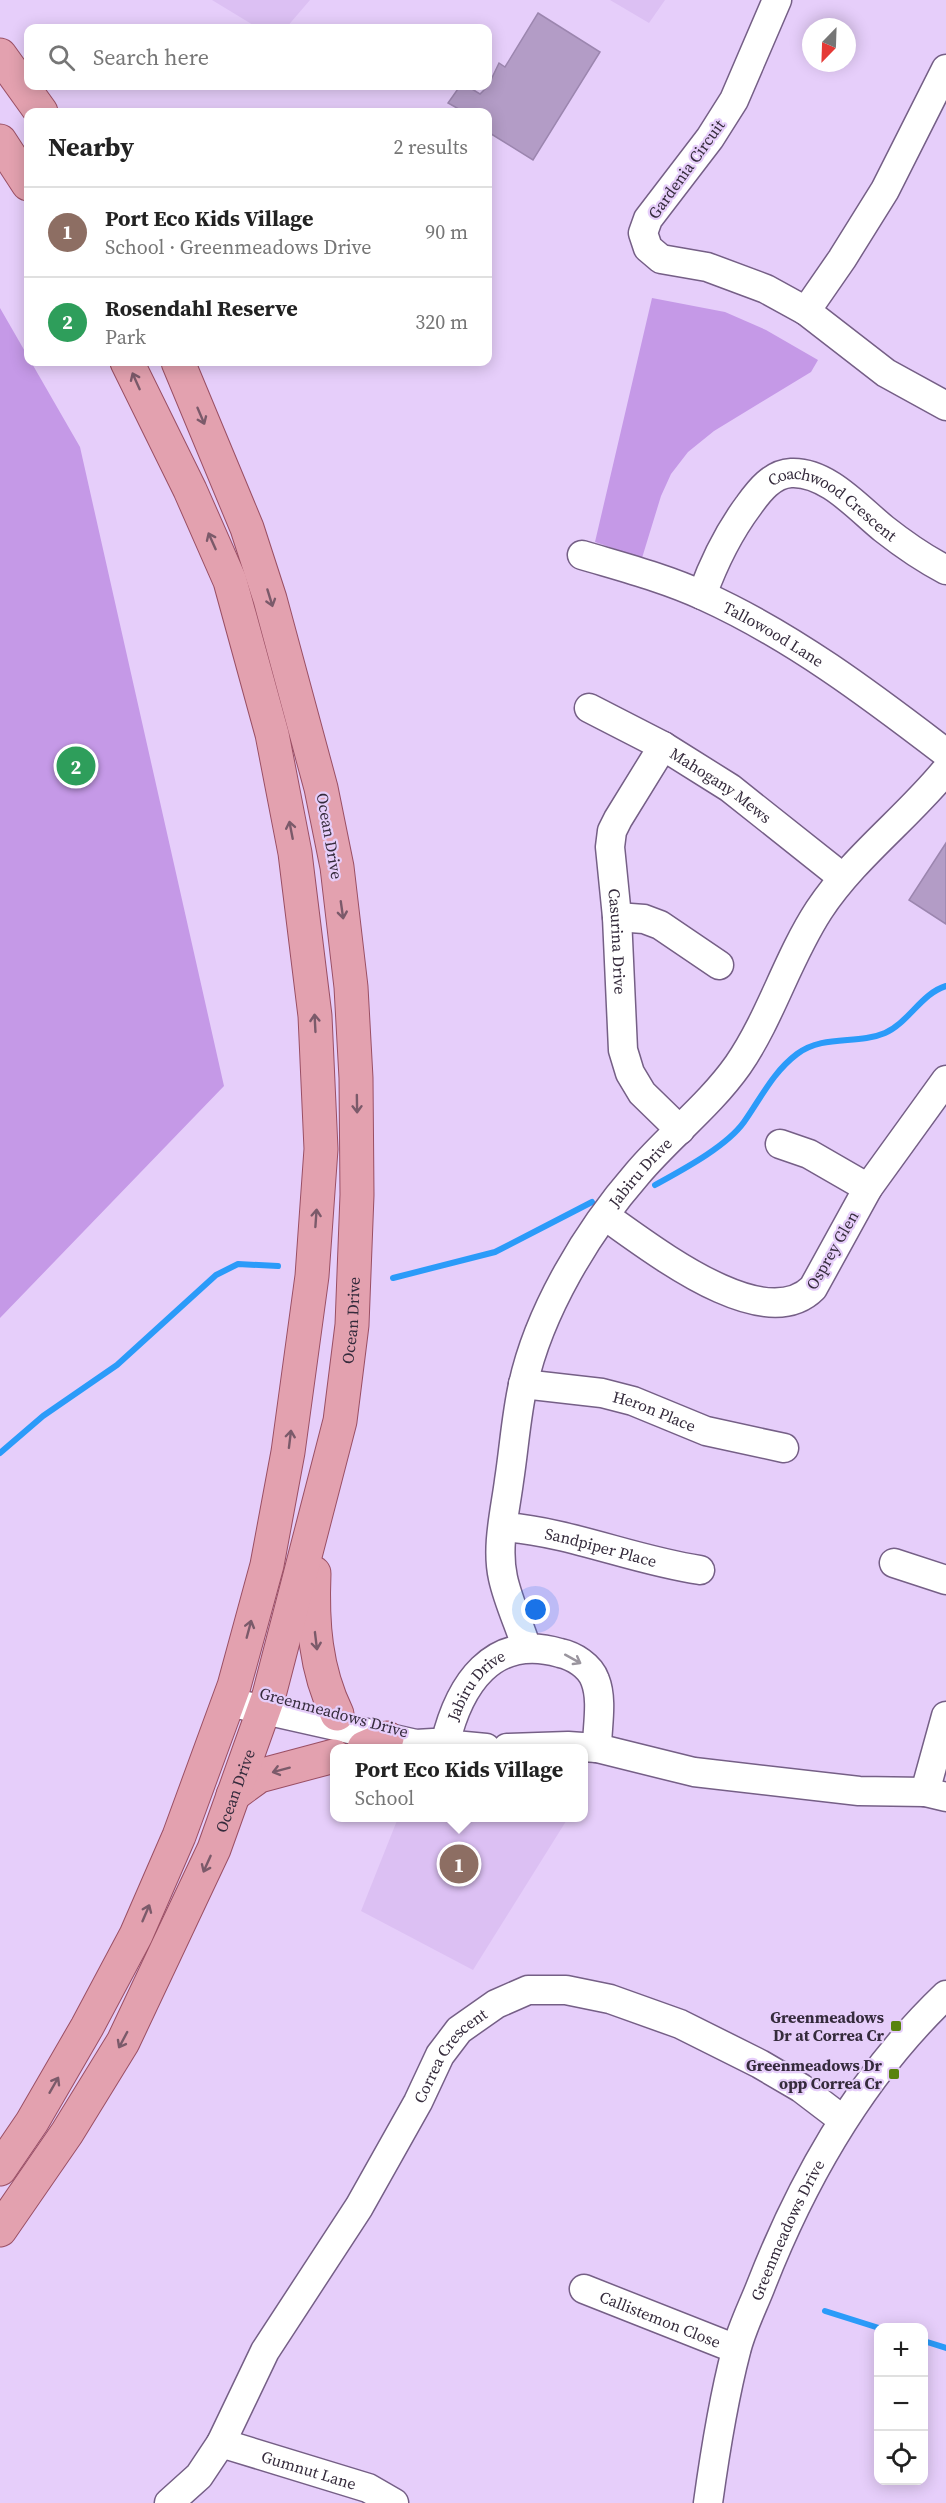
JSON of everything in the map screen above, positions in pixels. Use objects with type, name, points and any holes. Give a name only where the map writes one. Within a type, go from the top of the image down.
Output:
[{"type":"main road","points":[[0,55],[24,88]]},
{"type":"main road","points":[[25,90],[38,108]]},
{"type":"main road","points":[[0,141],[24,178]]},
{"type":"main road","points":[[0,2169],[15,2128],[87,2027],[136,1935],[179,1836],[231,1694],[267,1565],[274,1531],[288,1452],[312,1276],[321,1149],[315,1016],[293,842],[272,734],[230,580],[190,490],[129,366]]},
{"type":"main road","name":"Ocean Drive","points":[[0,2230],[9,2200],[67,2133],[123,2042],[214,1849],[266,1703],[309,1542],[340,1421],[352,1325],[357,1138],[356,1078],[347,947],[337,867],[321,788],[283,643],[247,528],[180,366]]},
{"type":"main road","points":[[309,1542],[314,1570],[313,1612],[318,1656],[325,1688],[337,1714]]},
{"type":"main road","points":[[233,1795],[259,1776],[330,1757]]},
{"type":"street","name":"Gardenia Circuit","points":[[777,0],[734,100],[710,138],[648,219],[643,233],[648,248],[661,259],[707,267],[766,289],[806,310],[886,373],[946,405]]},
{"type":"street","points":[[806,310],[842,259],[885,190],[946,69]]},
{"type":"street","name":"Coachwood Crescent","points":[[702,595],[716,558],[737,521],[760,490],[776,477],[790,473],[806,474],[835,490],[886,530],[946,570]]},
{"type":"street","name":"Tallowood Lane","points":[[582,555],[702,595],[821,661],[946,753]]},
{"type":"street","name":"Mahogany Mews","points":[[589,708],[663,746],[730,788],[842,877]]},
{"type":"street","name":"Casurina Drive","points":[[663,746],[612,831],[611,881],[616,917],[623,1050],[630,1073],[642,1093],[680,1130]]},
{"type":"street","name":"Jabiru Drive","points":[[526,1646],[503,1577],[503,1527],[523,1384],[537,1340],[553,1304],[582,1250],[637,1174],[680,1130],[739,1063],[758,1032],[803,938],[842,877],[927,793],[946,770]]},
{"type":"street","points":[[616,917],[644,919],[660,925],[719,965]]},
{"type":"street","name":"Osprey Glen","points":[[605,1216],[679,1268],[718,1288],[760,1301],[793,1302],[813,1288],[868,1188],[946,1080]]},
{"type":"street","points":[[780,1144],[809,1154],[868,1188]]},
{"type":"street","name":"Heron Place","points":[[523,1384],[602,1393],[633,1401],[706,1431],[784,1448]]},
{"type":"street","name":"Sandpiper Place","points":[[503,1527],[546,1532],[661,1564],[700,1570]]},
{"type":"street","points":[[894,1563],[946,1580]]},
{"type":"street","name":"Jabiru Drive","points":[[439,1743],[474,1675],[494,1660],[526,1646],[568,1655],[589,1669],[596,1680],[598,1695],[597,1748]]},
{"type":"street","name":"Greenmeadows Drive","points":[[231,1694],[266,1703],[376,1743],[447,1744]]},
{"type":"street","name":"Greenmeadows Drive","points":[[266,1703],[337,1714],[414,1733],[439,1743]]},
{"type":"street","points":[[588,1747],[693,1772],[778,1784],[859,1791],[935,1794],[946,1716]]},
{"type":"street","name":"Correa Crescent","points":[[169,2503],[199,2476],[221,2443],[265,2351],[359,2207],[418,2102],[440,2055],[459,2030],[496,2004],[528,1990],[566,1990],[610,2000],[681,2024],[760,2064],[801,2088],[843,2120]]},
{"type":"street","name":"Greenmeadows Drive","points":[[708,2503],[717,2441],[736,2349],[775,2249],[843,2120],[921,2019],[946,1995]]},
{"type":"street","name":"Callistemon Close","points":[[584,2289],[736,2349]]},
{"type":"street","name":"Gumnut Lane","points":[[221,2443],[368,2488],[394,2503]]},
{"type":"shaded area","points":[[212,0],[310,0],[289,24],[251,24]]},
{"type":"shaded area","points":[[610,0],[665,0],[649,23]]},
{"type":"shaded area","points":[[652,298],[725,312],[766,330],[818,360],[811,372],[714,431],[688,452],[671,474],[661,496],[642,558],[595,542]]},
{"type":"shaded area","points":[[0,308],[24,350],[24,366],[33,366],[80,447],[224,1086],[0,1318]]},
{"type":"shaded area","points":[[396,1822],[566,1822],[473,1970],[361,1911]]},
{"type":"building","points":[[538,13],[600,52],[533,160],[492,134],[492,108],[457,108],[448,103],[457,90],[474,90],[480,94],[484,90],[492,90],[492,78],[499,63],[505,67]]},
{"type":"building","points":[[946,843],[946,924],[909,900]]},
{"type":"waterway","points":[[655,1185],[703,1157],[736,1131],[774,1077],[797,1054],[818,1044],[863,1039],[885,1033],[901,1022],[922,1001],[946,986]]},
{"type":"waterway","points":[[393,1278],[495,1252],[592,1202]]},
{"type":"waterway","points":[[0,1453],[43,1416],[117,1365],[216,1275],[238,1264],[278,1266]]},
{"type":"waterway","points":[[825,2311],[874,2326]]},
{"type":"waterway","points":[[928,2342],[946,2348]]},
{"type":"place","name":"Rosendahl Reserve","points":[[76,766]]},
{"type":"place","name":"Port Eco Kids Village","points":[[459,1864]]},
{"type":"place","name":"Greenmeadows Dr at Correa Cr","points":[[896,2026]]},
{"type":"place","name":"Greenmeadows Dr opp Correa Cr","points":[[894,2074]]}]
